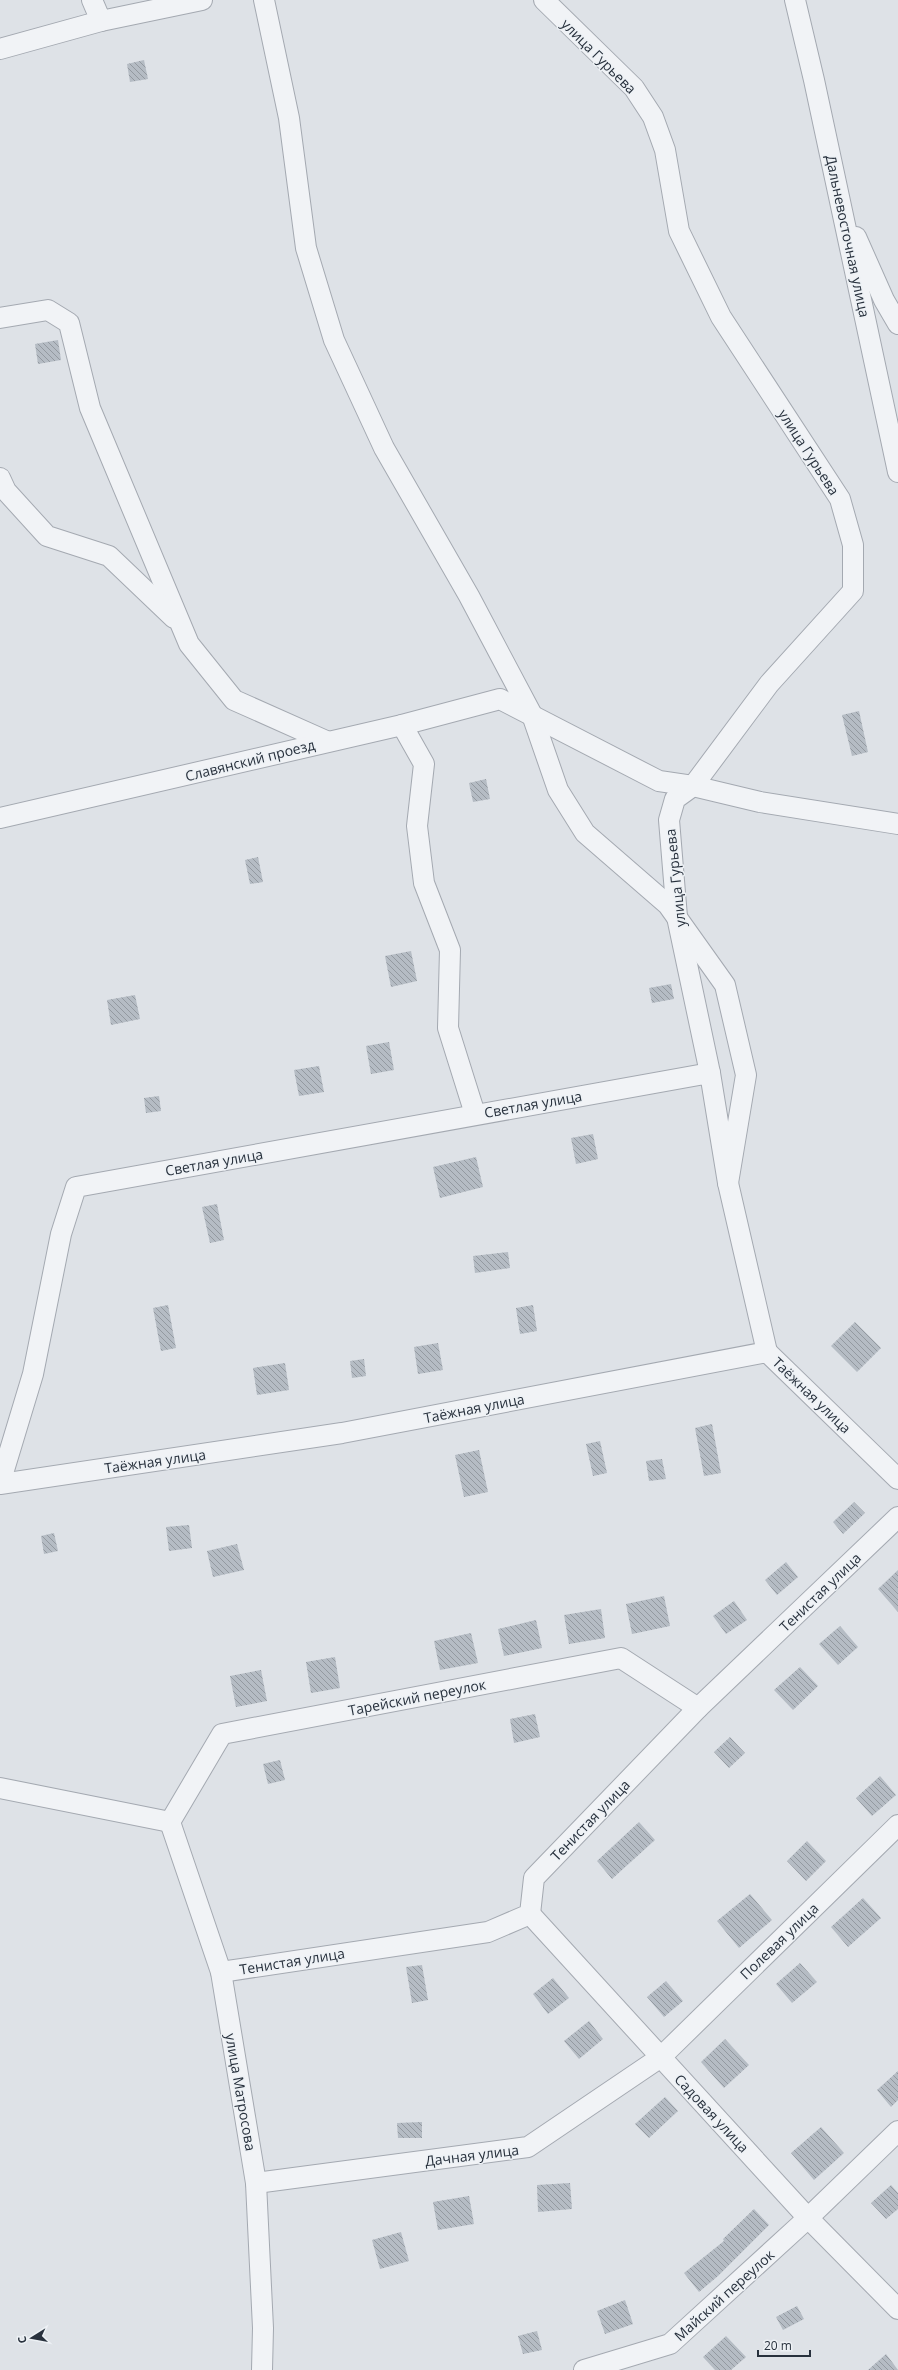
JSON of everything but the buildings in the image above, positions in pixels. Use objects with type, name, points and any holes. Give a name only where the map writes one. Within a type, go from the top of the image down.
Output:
[{"type":"street","points":[[92,0],[101,21]]},
{"type":"street","points":[[0,49],[101,21],[202,0]]},
{"type":"street","points":[[264,0],[289,118],[306,248],[334,340],[384,448],[469,596],[532,715],[558,790],[585,832],[668,905],[725,985],[746,1075],[728,1183]]},
{"type":"street","name":"улица Гурьева","points":[[544,0],[634,88],[653,117],[665,150],[680,231],[721,317],[840,499],[853,545],[853,591],[769,684],[693,786],[675,799],[669,820],[677,917],[710,1073]]},
{"type":"street","name":"Дальневосточная улица","points":[[795,0],[898,472]]},
{"type":"street","points":[[840,201],[884,300],[898,324]]},
{"type":"street","points":[[0,318],[48,310],[69,323],[90,408],[189,644],[234,700],[326,741]]},
{"type":"street","points":[[0,478],[6,491],[47,536],[109,556],[180,624]]},
{"type":"street","name":"Славянский проезд","points":[[0,818],[326,741],[402,725],[500,699],[532,715]]},
{"type":"street","points":[[532,715],[659,781],[693,786],[760,802],[898,824]]},
{"type":"street","points":[[402,725],[424,764],[417,826],[424,883],[450,950],[448,1028],[475,1114]]},
{"type":"street","points":[[710,1073],[728,1183],[767,1352]]},
{"type":"street","name":"Светлая улица","points":[[0,1483],[33,1374],[61,1234],[76,1187],[475,1114],[710,1073]]},
{"type":"street","name":"Таёжная улица","points":[[0,1483],[342,1433],[767,1352],[898,1479]]},
{"type":"street","name":"Тенистая улица","points":[[221,1972],[488,1932],[530,1914],[534,1878],[698,1708],[898,1517]]},
{"type":"street","name":"Тарейский переулок","points":[[170,1822],[222,1734],[621,1658],[698,1708]]},
{"type":"street","points":[[0,1788],[170,1822]]},
{"type":"street","name":"улица Матросова","points":[[170,1822],[221,1972],[256,2183],[263,2328],[262,2370]]},
{"type":"street","name":"Полевая улица","points":[[661,2057],[898,1825]]},
{"type":"street","name":"Садовая улица","points":[[530,1914],[808,2218],[898,2309]]},
{"type":"street","name":"Дачная улица","points":[[256,2183],[528,2147],[661,2057]]},
{"type":"street","name":"Майский переулок","points":[[584,2370],[670,2344],[808,2218],[898,2131]]}]
